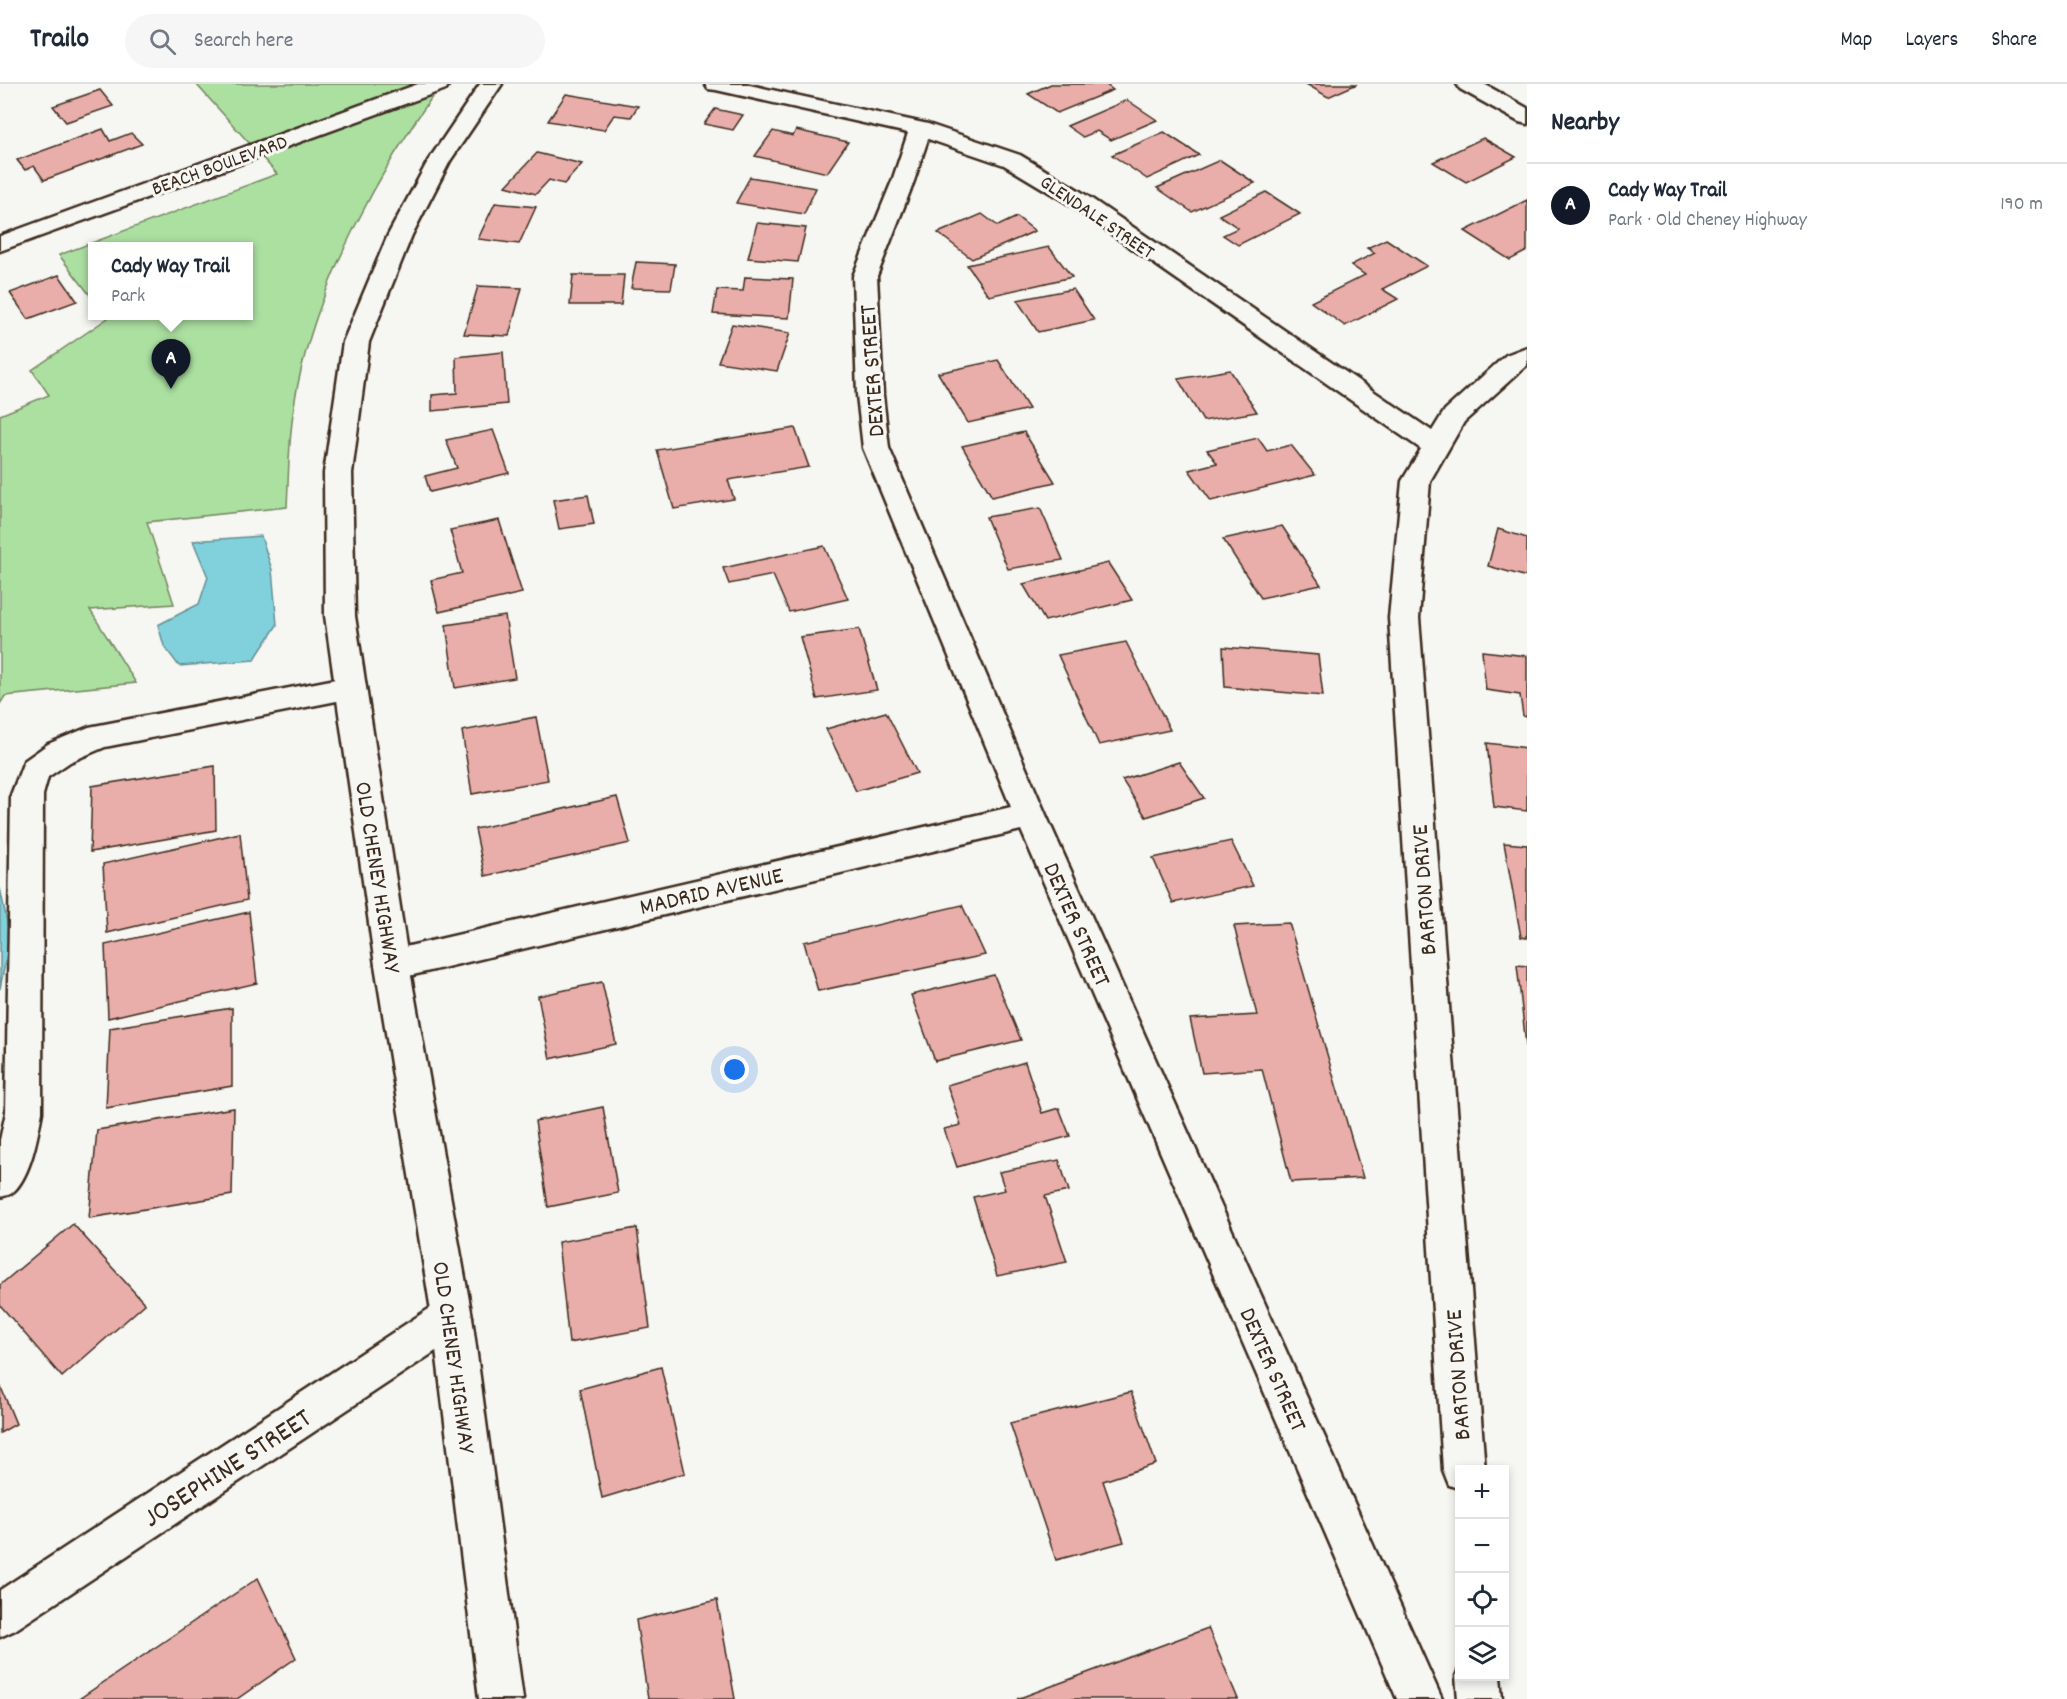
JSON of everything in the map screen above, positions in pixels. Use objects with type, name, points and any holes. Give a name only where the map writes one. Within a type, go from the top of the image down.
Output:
[{"type":"street","name":"BEACH BOULEVARD","points":[[0,244],[438,84]]},
{"type":"street","name":"OLD CHENEY HIGHWAY","points":[[491,84],[439,161],[400,235],[356,342],[338,473],[340,616],[392,964],[452,1317],[501,1699]]},
{"type":"street","name":"GLENDALE STREET","points":[[716,84],[920,129],[1012,160],[1072,196],[1436,446]]},
{"type":"street","points":[[787,100],[808,84]]},
{"type":"street","points":[[1468,84],[1527,117]]},
{"type":"street","name":"DEXTER STREET","points":[[920,129],[903,181],[865,276],[870,395],[876,448],[1030,815],[1419,1699]]},
{"type":"street","name":"BARTON DRIVE","points":[[1464,1465],[1404,618],[1416,481],[1454,416],[1515,361],[1527,355]]},
{"type":"street","points":[[0,1180],[15,1156],[24,1112],[27,795],[34,770],[59,753],[100,736],[351,688]]},
{"type":"street","name":"MADRID AVENUE","points":[[392,964],[1030,815]]},
{"type":"street","name":"JOSEPHINE STREET","points":[[0,1615],[452,1317]]},
{"type":"street","points":[[1479,1681],[1480,1699]]},
{"type":"green space","points":[[196,84],[441,84],[374,189],[336,266],[321,306],[308,345],[295,399],[287,507],[147,522],[174,604],[90,610],[136,683],[5,696],[0,704],[0,415],[49,395],[32,370],[105,320],[253,320],[253,242],[94,242],[277,174]]},
{"type":"green space","points":[[88,244],[88,293],[59,255]]},
{"type":"water","points":[[261,536],[272,570],[277,625],[254,660],[179,666],[164,646],[158,625],[199,604],[208,577],[193,541]]},
{"type":"water","points":[[0,888],[10,936],[0,989]]},
{"type":"building","points":[[1051,84],[1105,84],[1113,90],[1057,113],[1028,94]]},
{"type":"building","points":[[1306,84],[1357,84],[1328,97]]},
{"type":"building","points":[[100,90],[113,106],[66,122],[53,106]]},
{"type":"building","points":[[566,94],[638,106],[631,117],[614,115],[604,130],[548,121]]},
{"type":"building","points":[[1127,100],[1157,120],[1111,140],[1097,131],[1083,137],[1067,126]]},
{"type":"building","points":[[715,109],[743,115],[733,130],[704,124]]},
{"type":"building","points":[[103,129],[110,141],[131,133],[142,144],[44,180],[34,166],[25,170],[17,160]]},
{"type":"building","points":[[796,130],[848,142],[827,173],[755,156],[773,131],[793,136]]},
{"type":"building","points":[[1164,132],[1199,155],[1147,179],[1112,155]]},
{"type":"building","points":[[1483,138],[1516,157],[1466,182],[1433,162]]},
{"type":"building","points":[[537,153],[582,164],[564,184],[549,180],[536,194],[506,186]]},
{"type":"building","points":[[1220,160],[1255,183],[1192,212],[1157,188]]},
{"type":"building","points":[[750,177],[816,188],[804,214],[736,203]]},
{"type":"building","points":[[1266,192],[1300,214],[1238,245],[1223,235],[1238,228],[1219,215]]},
{"type":"building","points":[[1527,200],[1527,251],[1510,260],[1465,231]]},
{"type":"building","points":[[495,203],[536,207],[519,244],[478,239]]},
{"type":"building","points":[[982,214],[998,226],[1017,217],[1035,231],[972,259],[938,233]]},
{"type":"building","points":[[757,223],[806,228],[798,262],[748,258]]},
{"type":"building","points":[[1386,239],[1427,266],[1382,289],[1398,299],[1345,326],[1311,302],[1365,275],[1351,265],[1375,253],[1367,248]]},
{"type":"building","points":[[1049,247],[1072,277],[989,296],[967,265]]},
{"type":"building","points":[[636,262],[675,264],[671,289],[631,288]]},
{"type":"building","points":[[59,275],[77,301],[28,319],[10,293]]},
{"type":"building","points":[[573,275],[624,275],[621,305],[570,305]]},
{"type":"building","points":[[745,277],[793,279],[789,318],[713,314],[717,290],[743,291]]},
{"type":"building","points":[[478,286],[522,288],[509,336],[464,334]]},
{"type":"building","points":[[1073,289],[1094,320],[1038,332],[1017,300]]},
{"type":"building","points":[[732,324],[790,333],[777,371],[718,362]]},
{"type":"building","points":[[503,352],[507,404],[432,411],[432,395],[457,393],[456,357]]},
{"type":"building","points":[[998,360],[1029,409],[968,423],[938,373]]},
{"type":"building","points":[[1230,370],[1257,412],[1203,421],[1178,379]]},
{"type":"building","points":[[795,428],[809,467],[728,480],[734,499],[674,509],[657,450]]},
{"type":"building","points":[[493,430],[509,473],[430,492],[425,476],[457,468],[446,440]]},
{"type":"building","points":[[1024,432],[1055,482],[992,497],[962,446]]},
{"type":"building","points":[[1258,438],[1267,451],[1291,445],[1315,475],[1211,501],[1189,470],[1217,463],[1207,450]]},
{"type":"building","points":[[588,495],[594,524],[559,529],[553,500]]},
{"type":"building","points":[[1040,508],[1063,560],[1008,569],[986,517]]},
{"type":"building","points":[[499,520],[522,593],[439,612],[431,580],[462,573],[450,530]]},
{"type":"building","points":[[1282,526],[1321,585],[1261,598],[1223,539]]},
{"type":"building","points":[[1498,529],[1527,538],[1527,577],[1488,566]]},
{"type":"building","points":[[824,546],[848,599],[789,612],[773,575],[729,584],[723,568]]},
{"type":"building","points":[[1108,563],[1132,600],[1045,621],[1023,584]]},
{"type":"building","points":[[505,616],[515,678],[455,688],[446,625]]},
{"type":"building","points":[[859,629],[877,690],[817,699],[800,637]]},
{"type":"building","points":[[1126,642],[1170,730],[1099,745],[1058,655]]},
{"type":"building","points":[[1223,647],[1318,655],[1323,696],[1225,687]]},
{"type":"building","points":[[1482,651],[1527,656],[1527,717],[1523,716],[1520,695],[1486,690]]},
{"type":"building","points":[[886,712],[917,773],[856,791],[826,729]]},
{"type":"building","points":[[536,717],[548,780],[472,794],[462,731]]},
{"type":"building","points":[[1487,743],[1527,748],[1527,811],[1494,807]]},
{"type":"building","points":[[1179,762],[1204,798],[1146,817],[1122,780]]},
{"type":"building","points":[[215,766],[216,830],[90,852],[92,786]]},
{"type":"building","points":[[617,797],[630,843],[485,876],[475,829]]},
{"type":"building","points":[[240,833],[247,900],[107,933],[103,864]]},
{"type":"building","points":[[1231,841],[1253,886],[1173,903],[1153,858]]},
{"type":"building","points":[[1504,843],[1527,845],[1527,938],[1521,937]]},
{"type":"building","points":[[962,905],[985,955],[818,991],[804,942]]},
{"type":"building","points":[[249,912],[257,983],[108,1018],[105,945]]},
{"type":"building","points":[[1289,923],[1363,1178],[1291,1182],[1262,1069],[1202,1073],[1190,1019],[1257,1015],[1234,926]]},
{"type":"building","points":[[1517,965],[1527,966],[1527,1054]]},
{"type":"building","points":[[994,975],[1021,1040],[935,1061],[911,995]]},
{"type":"building","points":[[602,982],[616,1044],[550,1059],[538,996]]},
{"type":"building","points":[[232,1008],[232,1086],[106,1108],[110,1028]]},
{"type":"building","points":[[1025,1062],[1042,1113],[1059,1108],[1070,1136],[957,1167],[944,1129],[961,1125],[947,1085]]},
{"type":"building","points":[[603,1107],[618,1193],[548,1207],[535,1121]]},
{"type":"building","points":[[234,1108],[232,1195],[89,1218],[97,1130]]},
{"type":"building","points":[[1059,1160],[1069,1191],[1045,1196],[1067,1262],[997,1276],[973,1197],[1005,1190],[999,1172]]},
{"type":"building","points":[[73,1224],[145,1304],[62,1377],[0,1305],[0,1285]]},
{"type":"building","points":[[637,1228],[650,1328],[569,1343],[558,1242]]},
{"type":"building","points":[[661,1367],[685,1473],[602,1498],[580,1389]]},
{"type":"building","points":[[0,1385],[16,1424],[0,1433]]},
{"type":"building","points":[[1131,1392],[1156,1464],[1103,1481],[1124,1542],[1056,1560],[1010,1423]]},
{"type":"building","points":[[258,1578],[296,1658],[237,1699],[79,1699]]},
{"type":"building","points":[[717,1600],[735,1699],[648,1699],[636,1620]]},
{"type":"building","points":[[1208,1628],[1238,1699],[1017,1699]]},
{"type":"place","name":"Cady Way Trail","points":[[171,389]]}]
